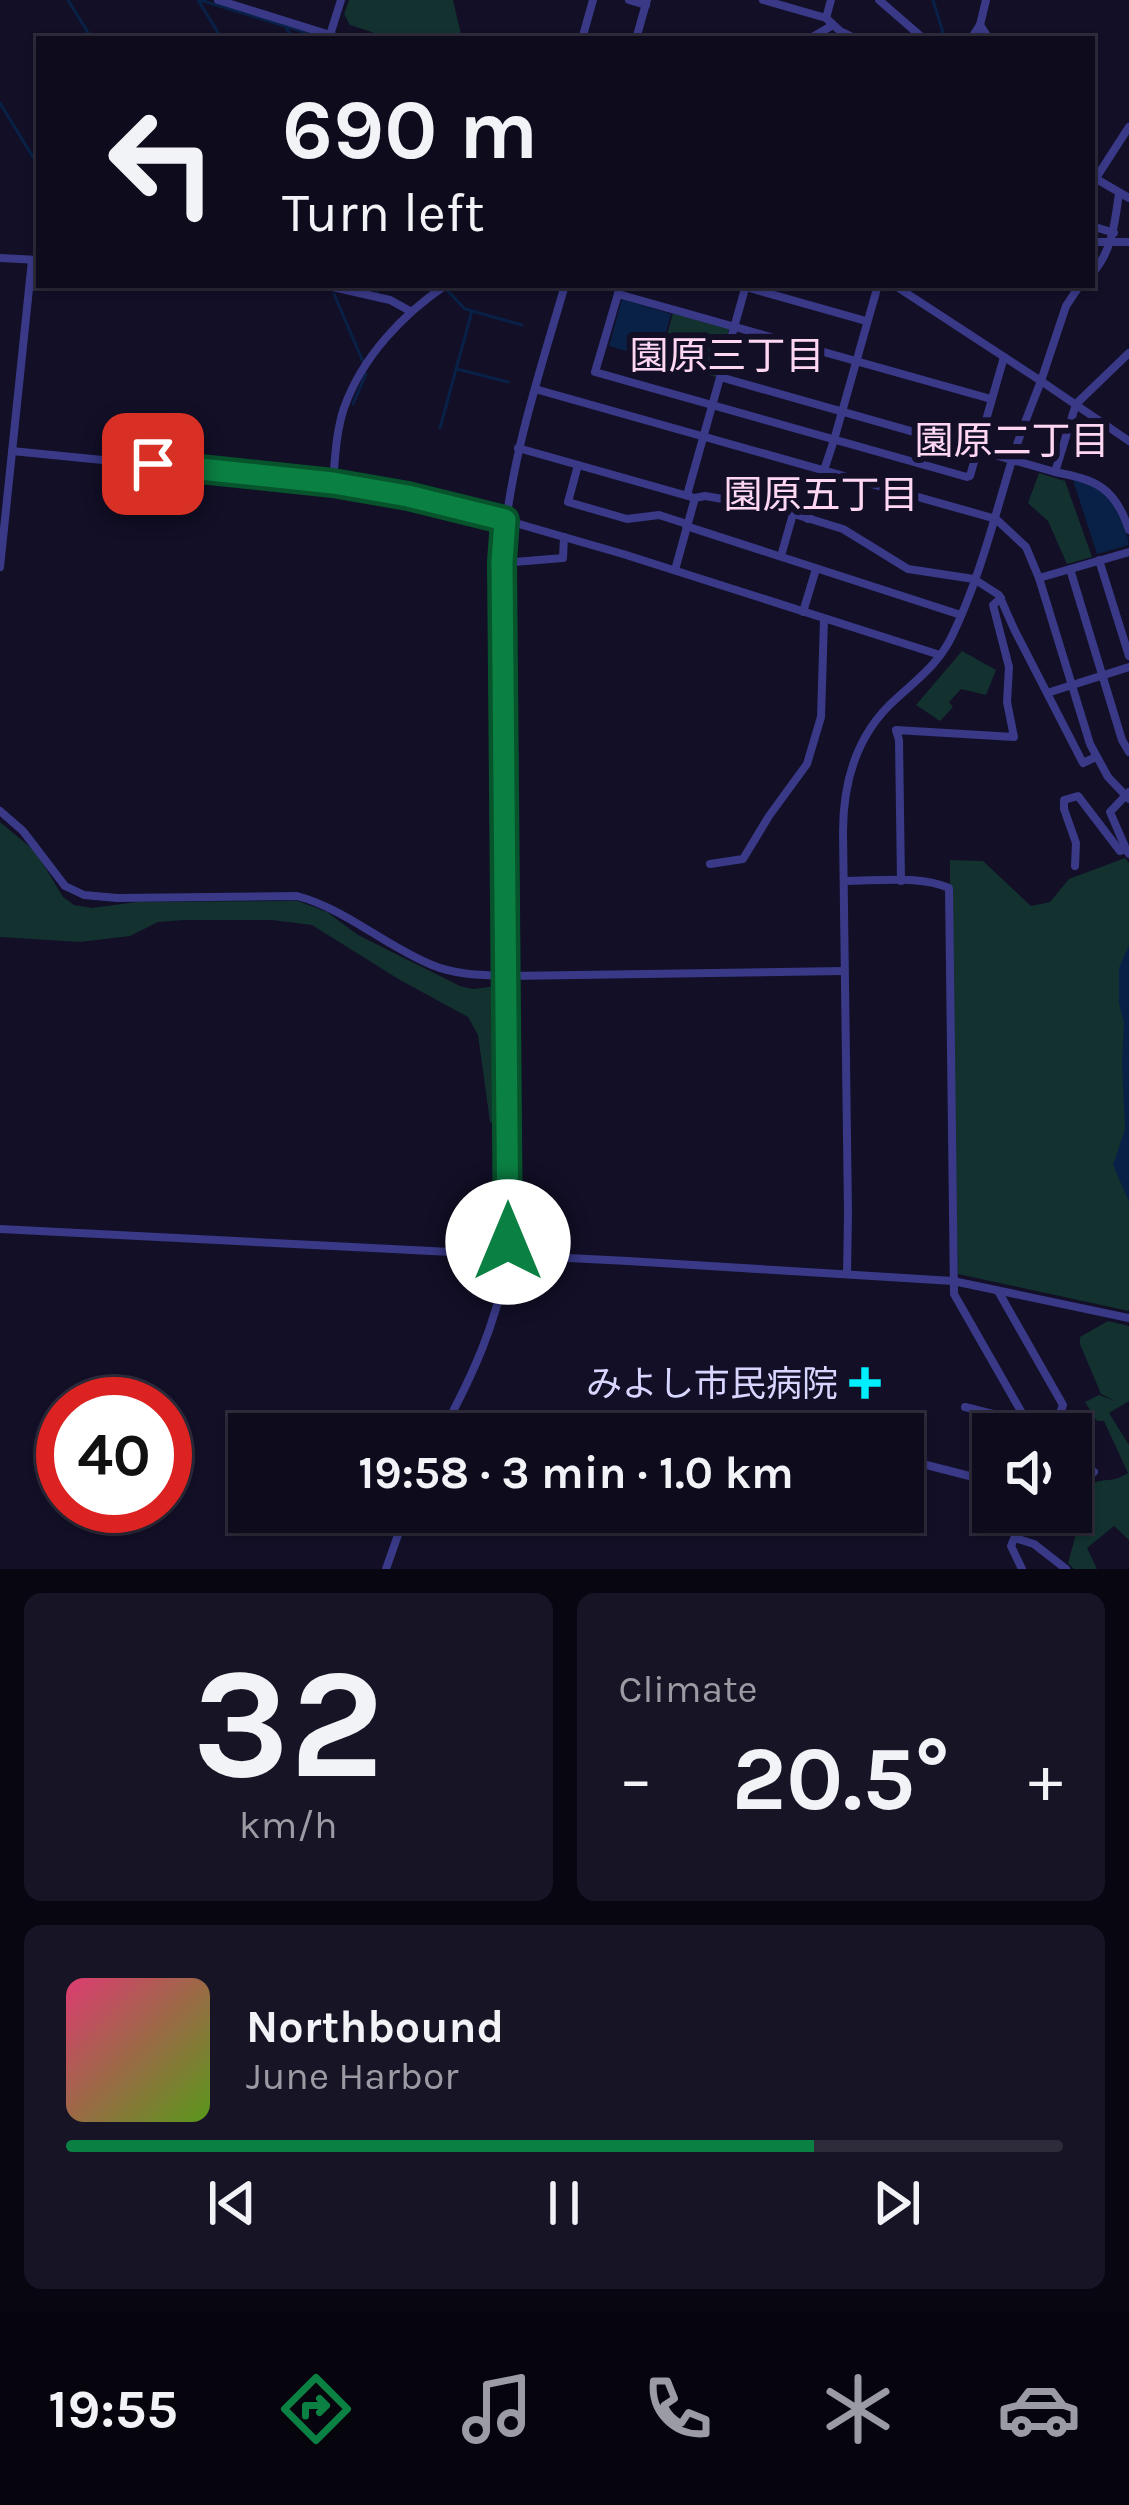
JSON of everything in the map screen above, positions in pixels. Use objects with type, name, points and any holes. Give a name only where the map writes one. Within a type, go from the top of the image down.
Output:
[{"type":"street","points":[[218,0],[333,36]]},
{"type":"street","points":[[330,35],[341,0]]},
{"type":"street","points":[[583,36],[593,0]]},
{"type":"street","points":[[629,0],[646,2],[637,36]]},
{"type":"street","points":[[763,0],[835,28],[831,0]]},
{"type":"street","points":[[879,0],[921,36]]},
{"type":"street","points":[[973,36],[989,2]]},
{"type":"street","points":[[980,25],[987,36]]},
{"type":"street","points":[[1095,176],[1129,127]]},
{"type":"street","points":[[1095,178],[1129,198]]},
{"type":"street","points":[[1095,270],[1112,237],[1119,193]]},
{"type":"street","points":[[1095,228],[1129,242]]},
{"type":"street","points":[[1095,241],[1112,237]]},
{"type":"street","points":[[0,259],[36,260],[0,567]]},
{"type":"street","points":[[337,288],[390,300],[410,311]]},
{"type":"street","points":[[333,483],[344,408],[362,370],[410,311],[442,288]]},
{"type":"street","points":[[452,1413],[488,1339],[508,1256],[502,562],[518,448],[564,288]]},
{"type":"street","points":[[675,570],[704,436],[745,288]]},
{"type":"street","points":[[753,288],[866,321]]},
{"type":"street","points":[[808,519],[877,288]]},
{"type":"street","points":[[898,288],[1129,441]]},
{"type":"street","points":[[847,1274],[843,811],[848,776],[877,717],[927,673],[949,644],[1074,288]]},
{"type":"street","points":[[991,399],[619,290],[595,373],[967,478],[1004,357]]},
{"type":"street","points":[[1055,472],[1076,404],[1129,353]]},
{"type":"street","points":[[721,376],[1084,477],[1108,491],[1129,530]]},
{"type":"street","points":[[535,389],[996,520],[1026,547],[1096,757],[1128,796],[1110,812],[1128,852]]},
{"type":"street","points":[[518,448],[691,497],[771,507],[844,529],[908,569],[974,579],[1001,598],[1084,763],[1096,757]]},
{"type":"street","points":[[12,451],[333,483],[408,496],[675,570],[940,655]]},
{"type":"street","points":[[578,464],[568,502],[627,519],[659,515],[961,615]]},
{"type":"street","points":[[781,556],[794,514]]},
{"type":"street","points":[[502,562],[563,558],[563,537]]},
{"type":"street","points":[[1039,578],[1129,552]]},
{"type":"street","points":[[1099,560],[1129,656]]},
{"type":"street","points":[[802,612],[816,569]]},
{"type":"street","points":[[1070,569],[1129,752]]},
{"type":"street","points":[[877,717],[896,730],[1014,737],[1007,702],[1009,667],[994,605],[1001,598]]},
{"type":"street","points":[[710,864],[743,860],[807,764],[821,717],[824,619]]},
{"type":"street","points":[[1047,693],[1129,667]]},
{"type":"street","points":[[896,730],[901,880]]},
{"type":"street","points":[[1075,866],[1076,844],[1064,809],[1064,800],[1072,796],[1078,796],[1120,851],[1128,852]]},
{"type":"street","points":[[0,811],[23,831],[64,886],[84,895],[297,896],[319,902],[432,965],[465,974],[844,971]]},
{"type":"street","points":[[845,881],[901,880],[949,888],[954,1294],[1023,1413]]},
{"type":"street","points":[[0,1229],[953,1281],[1129,1318]]},
{"type":"street","points":[[998,1290],[1063,1405],[1060,1413]]},
{"type":"street","points":[[965,1407],[984,1413]]},
{"type":"street","points":[[924,1464],[972,1477]]},
{"type":"street","points":[[386,1569],[399,1533]]},
{"type":"street","points":[[1017,1533],[1011,1546],[1022,1569]]},
{"type":"street","points":[[1015,1538],[1034,1544],[1066,1569]]},
{"type":"green space","points":[[349,0],[453,0],[461,34],[384,36],[350,25],[344,14]]},
{"type":"green space","points":[[673,313],[729,329],[716,377],[660,361]]},
{"type":"green space","points":[[1039,473],[1065,481],[1092,557],[1067,564],[1048,521],[1028,503]]},
{"type":"green space","points":[[962,651],[996,670],[986,695],[961,689],[940,721],[916,705]]},
{"type":"green space","points":[[0,822],[36,852],[63,897],[74,905],[298,901],[327,912],[358,935],[460,986],[503,990],[501,1118],[490,1122],[478,1035],[468,1017],[312,925],[184,920],[158,922],[130,936],[80,942],[0,937]]},
{"type":"green space","points":[[1125,858],[1129,863],[1129,1311],[958,1274],[950,880],[950,860],[983,861],[1031,906],[1050,902],[1069,879]]},
{"type":"green space","points":[[1108,1321],[1129,1326],[1129,1401],[1109,1413],[1129,1445],[1129,1540],[1114,1526],[1087,1548],[1097,1569],[1074,1569],[1068,1563],[1076,1533],[1092,1533],[1092,1484],[1128,1473],[1104,1421],[1097,1421],[1085,1402],[1099,1395],[1115,1401],[1101,1394],[1080,1337]]},
{"type":"water","points":[[622,299],[671,314],[658,360],[609,346]]},
{"type":"water","points":[[1073,480],[1096,488],[1112,502],[1129,545],[1097,554]]},
{"type":"water","points":[[1129,945],[1129,1202],[1113,1165],[1125,1129],[1119,968]]},
{"type":"waterway","points":[[68,0],[90,36]]},
{"type":"waterway","points":[[198,0],[220,36]]},
{"type":"waterway","points":[[200,0],[317,36]]},
{"type":"waterway","points":[[933,0],[944,36]]},
{"type":"waterway","points":[[286,28],[291,36]]},
{"type":"waterway","points":[[0,103],[36,162]]},
{"type":"waterway","points":[[445,288],[465,309],[522,325]]},
{"type":"waterway","points":[[334,294],[364,364]]},
{"type":"waterway","points":[[440,428],[472,311]]},
{"type":"waterway","points":[[457,369],[508,382]]},
{"type":"waterway","points":[[353,404],[366,374]]},
{"type":"place","name":"みよし市民病院","points":[[865,1383]]},
{"type":"district","name":"園原三丁目","points":[[727,355]]},
{"type":"district","name":"園原二丁目","points":[[1012,440]]},
{"type":"district","name":"園原五丁目","points":[[821,494]]},
{"type":"route","points":[[153,464],[333,483],[505,520],[508,1242]]}]
